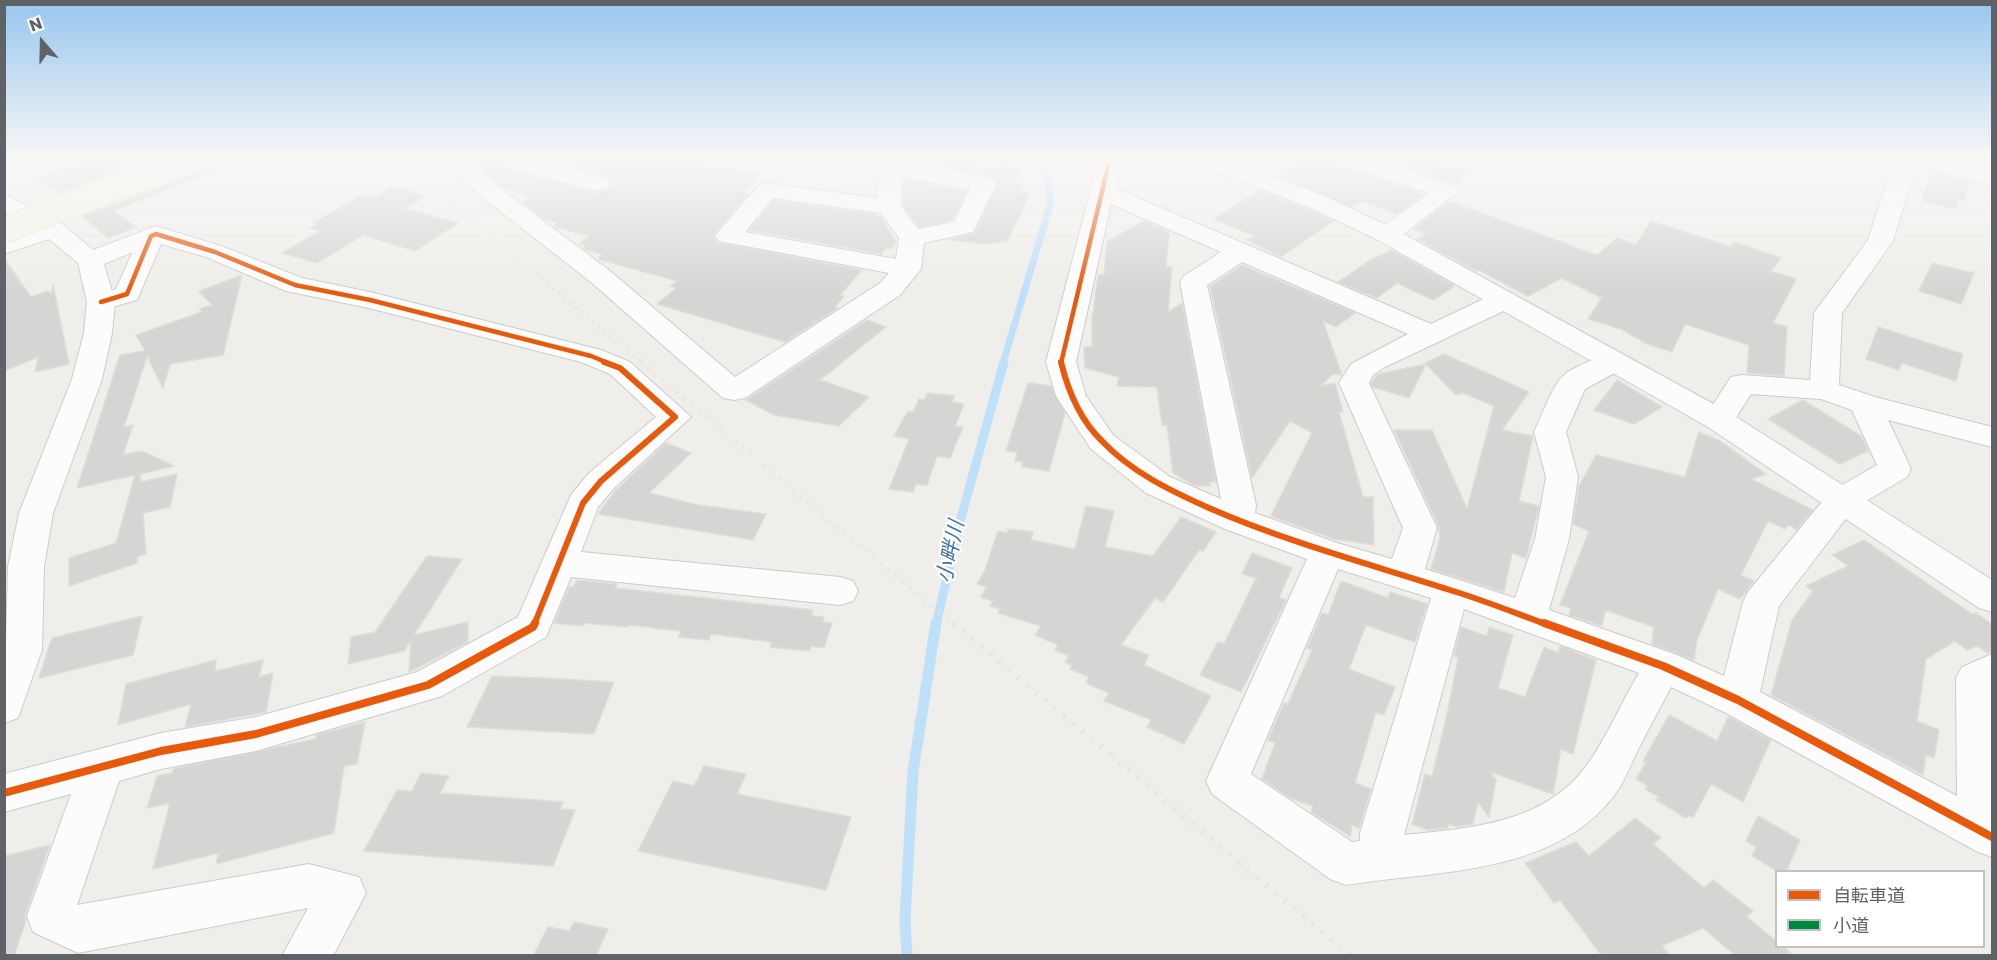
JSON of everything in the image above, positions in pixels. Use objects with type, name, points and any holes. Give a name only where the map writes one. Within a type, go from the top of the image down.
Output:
[{"type":"main road","points":[[4,230],[75,203]]},
{"type":"street","points":[[4,246],[25,216],[57,203]]},
{"type":"street","points":[[25,216],[67,203]]},
{"type":"street","points":[[504,203],[601,277],[734,391],[890,288],[908,269],[912,238],[889,207],[889,203]]},
{"type":"street","points":[[755,203],[728,236],[908,269]]},
{"type":"street","points":[[859,203],[889,207]]},
{"type":"street","points":[[912,238],[964,227],[975,203]]},
{"type":"street","points":[[1098,203],[1061,362],[1071,396],[1087,423],[1102,442],[1158,485],[1237,519],[1327,553],[1451,590],[1663,666],[1738,700],[1986,834]]},
{"type":"street","points":[[1129,203],[1431,334]]},
{"type":"street","points":[[1319,203],[1387,234],[1719,420],[1992,598]]},
{"type":"street","points":[[1387,234],[1431,203]]},
{"type":"street","points":[[1824,390],[1828,313],[1880,241],[1892,203]]},
{"type":"street","points":[[4,706],[23,650],[15,570],[87,379],[98,333],[101,302],[90,260],[25,216]]},
{"type":"street","points":[[4,793],[161,751],[256,734],[428,685],[532,627],[583,503],[601,481],[675,417],[620,368],[591,356],[370,300],[295,285],[215,252],[156,234],[90,260]]},
{"type":"street","points":[[101,302],[119,298],[131,289],[151,236]]},
{"type":"street","points":[[1237,519],[1239,505],[1193,282],[1241,250]]},
{"type":"street","points":[[1404,577],[1420,528],[1354,383],[1361,370],[1504,300]]},
{"type":"street","points":[[1528,617],[1552,539],[1562,477],[1550,432],[1573,383],[1614,362]]},
{"type":"street","points":[[1719,420],[1742,384],[1824,390],[1865,404],[1992,437]]},
{"type":"street","points":[[1738,700],[1761,602],[1842,500],[1895,469],[1865,404]]},
{"type":"street","points":[[1327,553],[1227,781],[1346,864],[1383,856],[1430,854],[1493,846],[1536,832],[1574,809],[1600,781],[1663,666]]},
{"type":"street","points":[[560,563],[840,591]]},
{"type":"street","points":[[1383,856],[1382,833],[1451,590]]},
{"type":"street","points":[[1986,834],[1976,678],[1992,670]]},
{"type":"street","points":[[102,767],[51,916],[78,930],[309,886],[343,892],[306,956]]},
{"type":"building","points":[[117,203],[134,203],[114,211],[136,227],[108,238],[82,216]]},
{"type":"building","points":[[349,203],[415,203],[405,209],[458,223],[415,251],[363,235],[317,263],[282,253],[320,231],[310,228],[317,224],[313,223]]},
{"type":"building","points":[[523,203],[741,203],[713,235],[717,242],[862,270],[840,295],[844,296],[835,307],[838,308],[785,342],[657,304],[676,288],[670,286],[677,281],[598,259],[602,254],[586,250],[583,248],[587,246],[579,244],[589,236],[556,227],[554,226],[558,223],[544,219]]},
{"type":"building","points":[[772,203],[794,203],[875,214],[881,217],[896,242],[891,249],[886,248],[881,254],[749,230]]},
{"type":"building","points":[[903,203],[961,203],[952,220],[919,227]]},
{"type":"building","points":[[989,203],[1026,203],[1007,241],[989,244],[949,240],[975,233]]},
{"type":"building","points":[[1240,203],[1292,203],[1333,221],[1281,257],[1247,240],[1254,236],[1214,219]]},
{"type":"building","points":[[1343,203],[1359,203],[1353,207]]},
{"type":"building","points":[[1367,203],[1412,203],[1397,214]]},
{"type":"building","points":[[1447,203],[1454,203],[1597,255],[1617,238],[1636,245],[1651,221],[1731,247],[1734,242],[1781,258],[1771,271],[1796,279],[1773,323],[1787,327],[1784,376],[1747,373],[1749,345],[1685,324],[1672,352],[1647,344],[1621,329],[1588,319],[1602,298],[1562,278],[1528,296],[1417,239],[1427,235],[1414,229]]},
{"type":"building","points":[[1931,203],[1957,203],[1955,209]]},
{"type":"building","points":[[1144,221],[1169,232],[1166,267],[1172,267],[1168,312],[1182,303],[1216,482],[1209,482],[1210,486],[1195,486],[1173,473],[1167,425],[1162,425],[1157,387],[1117,386],[1119,377],[1085,368],[1084,347],[1092,347],[1092,320],[1098,275],[1104,275],[1107,242]]},
{"type":"building","points":[[1392,250],[1454,285],[1453,287],[1433,300],[1397,283],[1377,298],[1338,282],[1370,260]]},
{"type":"building","points":[[4,258],[31,297],[49,291],[51,294],[53,284],[69,364],[35,372],[38,357],[4,371]]},
{"type":"building","points":[[1932,263],[1974,273],[1961,304],[1919,291]]},
{"type":"building","points":[[1242,265],[1355,313],[1336,327],[1323,321],[1342,375],[1333,374],[1320,386],[1335,383],[1343,412],[1339,412],[1363,497],[1373,497],[1374,545],[1334,539],[1271,516],[1312,433],[1290,421],[1252,478],[1210,286]]},
{"type":"building","points":[[242,275],[223,355],[170,364],[163,388],[147,356],[124,427],[133,425],[123,455],[142,451],[174,466],[140,474],[141,482],[177,474],[170,507],[143,513],[146,554],[137,557],[137,563],[69,586],[69,558],[116,543],[135,475],[77,488],[120,355],[145,351],[136,335],[202,312],[200,309],[212,305],[199,291]]},
{"type":"building","points":[[867,320],[886,327],[820,380],[869,397],[839,426],[774,415],[746,400]]},
{"type":"building","points":[[1878,327],[1963,354],[1956,381],[1902,363],[1899,370],[1866,359]]},
{"type":"building","points":[[1444,354],[1529,392],[1502,430],[1533,436],[1519,501],[1539,506],[1526,558],[1512,553],[1504,592],[1431,569],[1440,538],[1439,527],[1394,430],[1432,430],[1467,509],[1494,406],[1463,393],[1456,395],[1425,363]]},
{"type":"building","points":[[1426,364],[1409,398],[1373,387],[1371,383],[1378,374]]},
{"type":"building","points":[[1617,380],[1662,407],[1634,424],[1594,410]]},
{"type":"building","points":[[1028,383],[1051,386],[1065,413],[1049,471],[1022,467],[1023,462],[1015,461],[1017,452],[1006,451]]},
{"type":"building","points":[[928,393],[954,396],[952,402],[964,404],[955,426],[963,427],[950,458],[937,456],[927,485],[916,484],[913,492],[889,489],[909,439],[894,436],[908,411],[913,412],[919,399],[924,400]]},
{"type":"building","points":[[1803,400],[1861,436],[1868,451],[1840,464],[1768,419]]},
{"type":"building","points":[[1699,432],[1720,441],[1766,474],[1751,479],[1813,510],[1796,530],[1789,525],[1785,529],[1768,521],[1741,575],[1754,581],[1740,599],[1718,589],[1697,640],[1694,660],[1652,644],[1654,627],[1605,610],[1602,626],[1569,615],[1571,608],[1560,605],[1589,531],[1573,524],[1579,486],[1596,455],[1685,477]]},
{"type":"building","points":[[666,443],[691,453],[649,493],[698,505],[766,514],[753,540],[598,514],[615,491]]},
{"type":"building","points":[[1086,506],[1114,511],[1105,547],[1153,556],[1181,517],[1216,532],[1203,551],[1199,550],[1163,602],[1155,598],[1121,645],[1149,655],[1144,665],[1211,696],[1184,744],[1147,727],[1151,720],[1104,701],[1109,693],[1086,683],[1089,677],[1070,669],[1072,665],[1065,662],[1069,656],[1055,650],[1058,645],[1035,635],[1041,626],[998,613],[1000,609],[990,606],[992,601],[981,597],[987,587],[977,584],[985,570],[998,531],[1007,533],[1008,529],[1033,532],[1031,540],[1075,549]]},
{"type":"building","points":[[1864,540],[1972,614],[1976,613],[1992,624],[1992,652],[1988,653],[1977,646],[1967,650],[1955,641],[1926,659],[1917,721],[1939,730],[1934,758],[1926,755],[1923,775],[1771,695],[1792,620],[1813,591],[1806,586],[1848,566],[1832,555]]},
{"type":"building","points":[[1252,553],[1292,568],[1279,598],[1286,600],[1241,692],[1200,675],[1218,642],[1224,644],[1256,578],[1242,574]]},
{"type":"building","points":[[427,556],[462,559],[414,635],[468,622],[468,642],[409,672],[411,640],[404,651],[348,664],[351,637],[375,632]]},
{"type":"building","points":[[577,580],[617,584],[615,588],[813,610],[811,616],[824,617],[823,622],[832,623],[824,648],[811,646],[810,651],[770,647],[772,642],[711,634],[709,640],[678,637],[681,631],[629,625],[628,627],[584,623],[583,626],[554,623],[569,587],[573,587]]},
{"type":"building","points":[[1341,581],[1388,598],[1390,592],[1427,604],[1415,642],[1366,625],[1349,669],[1395,687],[1384,715],[1376,712],[1355,783],[1371,789],[1359,828],[1352,825],[1350,836],[1311,812],[1313,806],[1290,798],[1262,779],[1275,743],[1268,740],[1284,703],[1288,704],[1312,650],[1307,648],[1322,613],[1328,615]]},
{"type":"building","points":[[142,616],[133,655],[39,678],[52,638]]},
{"type":"building","points":[[1461,627],[1487,636],[1489,627],[1513,635],[1498,688],[1525,697],[1544,647],[1558,653],[1560,646],[1596,660],[1573,754],[1561,749],[1553,794],[1490,772],[1496,780],[1489,817],[1478,802],[1473,824],[1456,827],[1449,824],[1448,828],[1428,830],[1412,824],[1425,774],[1432,777],[1448,710],[1458,658],[1454,656]]},
{"type":"building","points":[[216,660],[215,671],[263,660],[259,677],[273,673],[266,712],[185,727],[191,704],[118,725],[126,684]]},
{"type":"building","points":[[492,676],[614,682],[594,734],[467,727]]},
{"type":"building","points":[[1669,715],[1717,741],[1728,717],[1771,740],[1743,802],[1711,784],[1693,818],[1689,815],[1686,818],[1656,800],[1659,797],[1645,789],[1648,786],[1636,779],[1646,762],[1643,761]]},
{"type":"building","points":[[365,722],[357,764],[344,766],[334,833],[216,864],[219,853],[153,869],[170,803],[147,808],[157,776],[172,773],[173,769],[316,739],[316,735]]},
{"type":"building","points":[[704,766],[746,774],[737,794],[851,817],[826,890],[638,851],[673,781],[694,786]]},
{"type":"building","points":[[421,773],[449,776],[440,793],[563,802],[560,809],[575,810],[553,866],[364,851],[397,790],[412,791]]},
{"type":"building","points":[[1758,816],[1800,840],[1787,870],[1776,870],[1752,856],[1756,847],[1746,841]]},
{"type":"building","points":[[1635,818],[1661,838],[1653,844],[1704,888],[1713,880],[1753,911],[1747,917],[1775,940],[1775,948],[1785,948],[1794,956],[1736,956],[1703,928],[1662,946],[1670,956],[1602,956],[1560,900],[1554,903],[1525,863],[1576,842],[1589,856]]},
{"type":"building","points":[[50,845],[25,915],[26,920],[14,956],[4,956],[4,856]]},
{"type":"building","points":[[574,922],[608,929],[596,956],[533,956],[548,927],[569,931]]},
{"type":"waterway","name":"小畔川","points":[[1003,363],[1051,203]]},
{"type":"waterway","name":"小畔川","points":[[936,625],[959,525],[1004,362]]},
{"type":"waterway","name":"小畔川","points":[[907,956],[905,920],[913,772],[936,623]]},
{"type":"railway","points":[[451,203],[642,363]]},
{"type":"railway","points":[[640,362],[955,625]]},
{"type":"railway","points":[[953,623],[1351,956]]},
{"type":"cycle path","points":[[1099,203],[1061,362],[1071,396],[1087,423],[1102,442],[1158,485],[1237,520],[1327,553],[1451,590],[1663,666],[1738,700],[1992,837]]},
{"type":"cycle path","points":[[4,793],[161,751],[256,734],[428,685],[533,627],[583,503],[601,481],[675,417],[620,368],[591,356],[370,300],[295,285],[215,252],[156,234],[151,236],[127,294],[101,302]]}]
